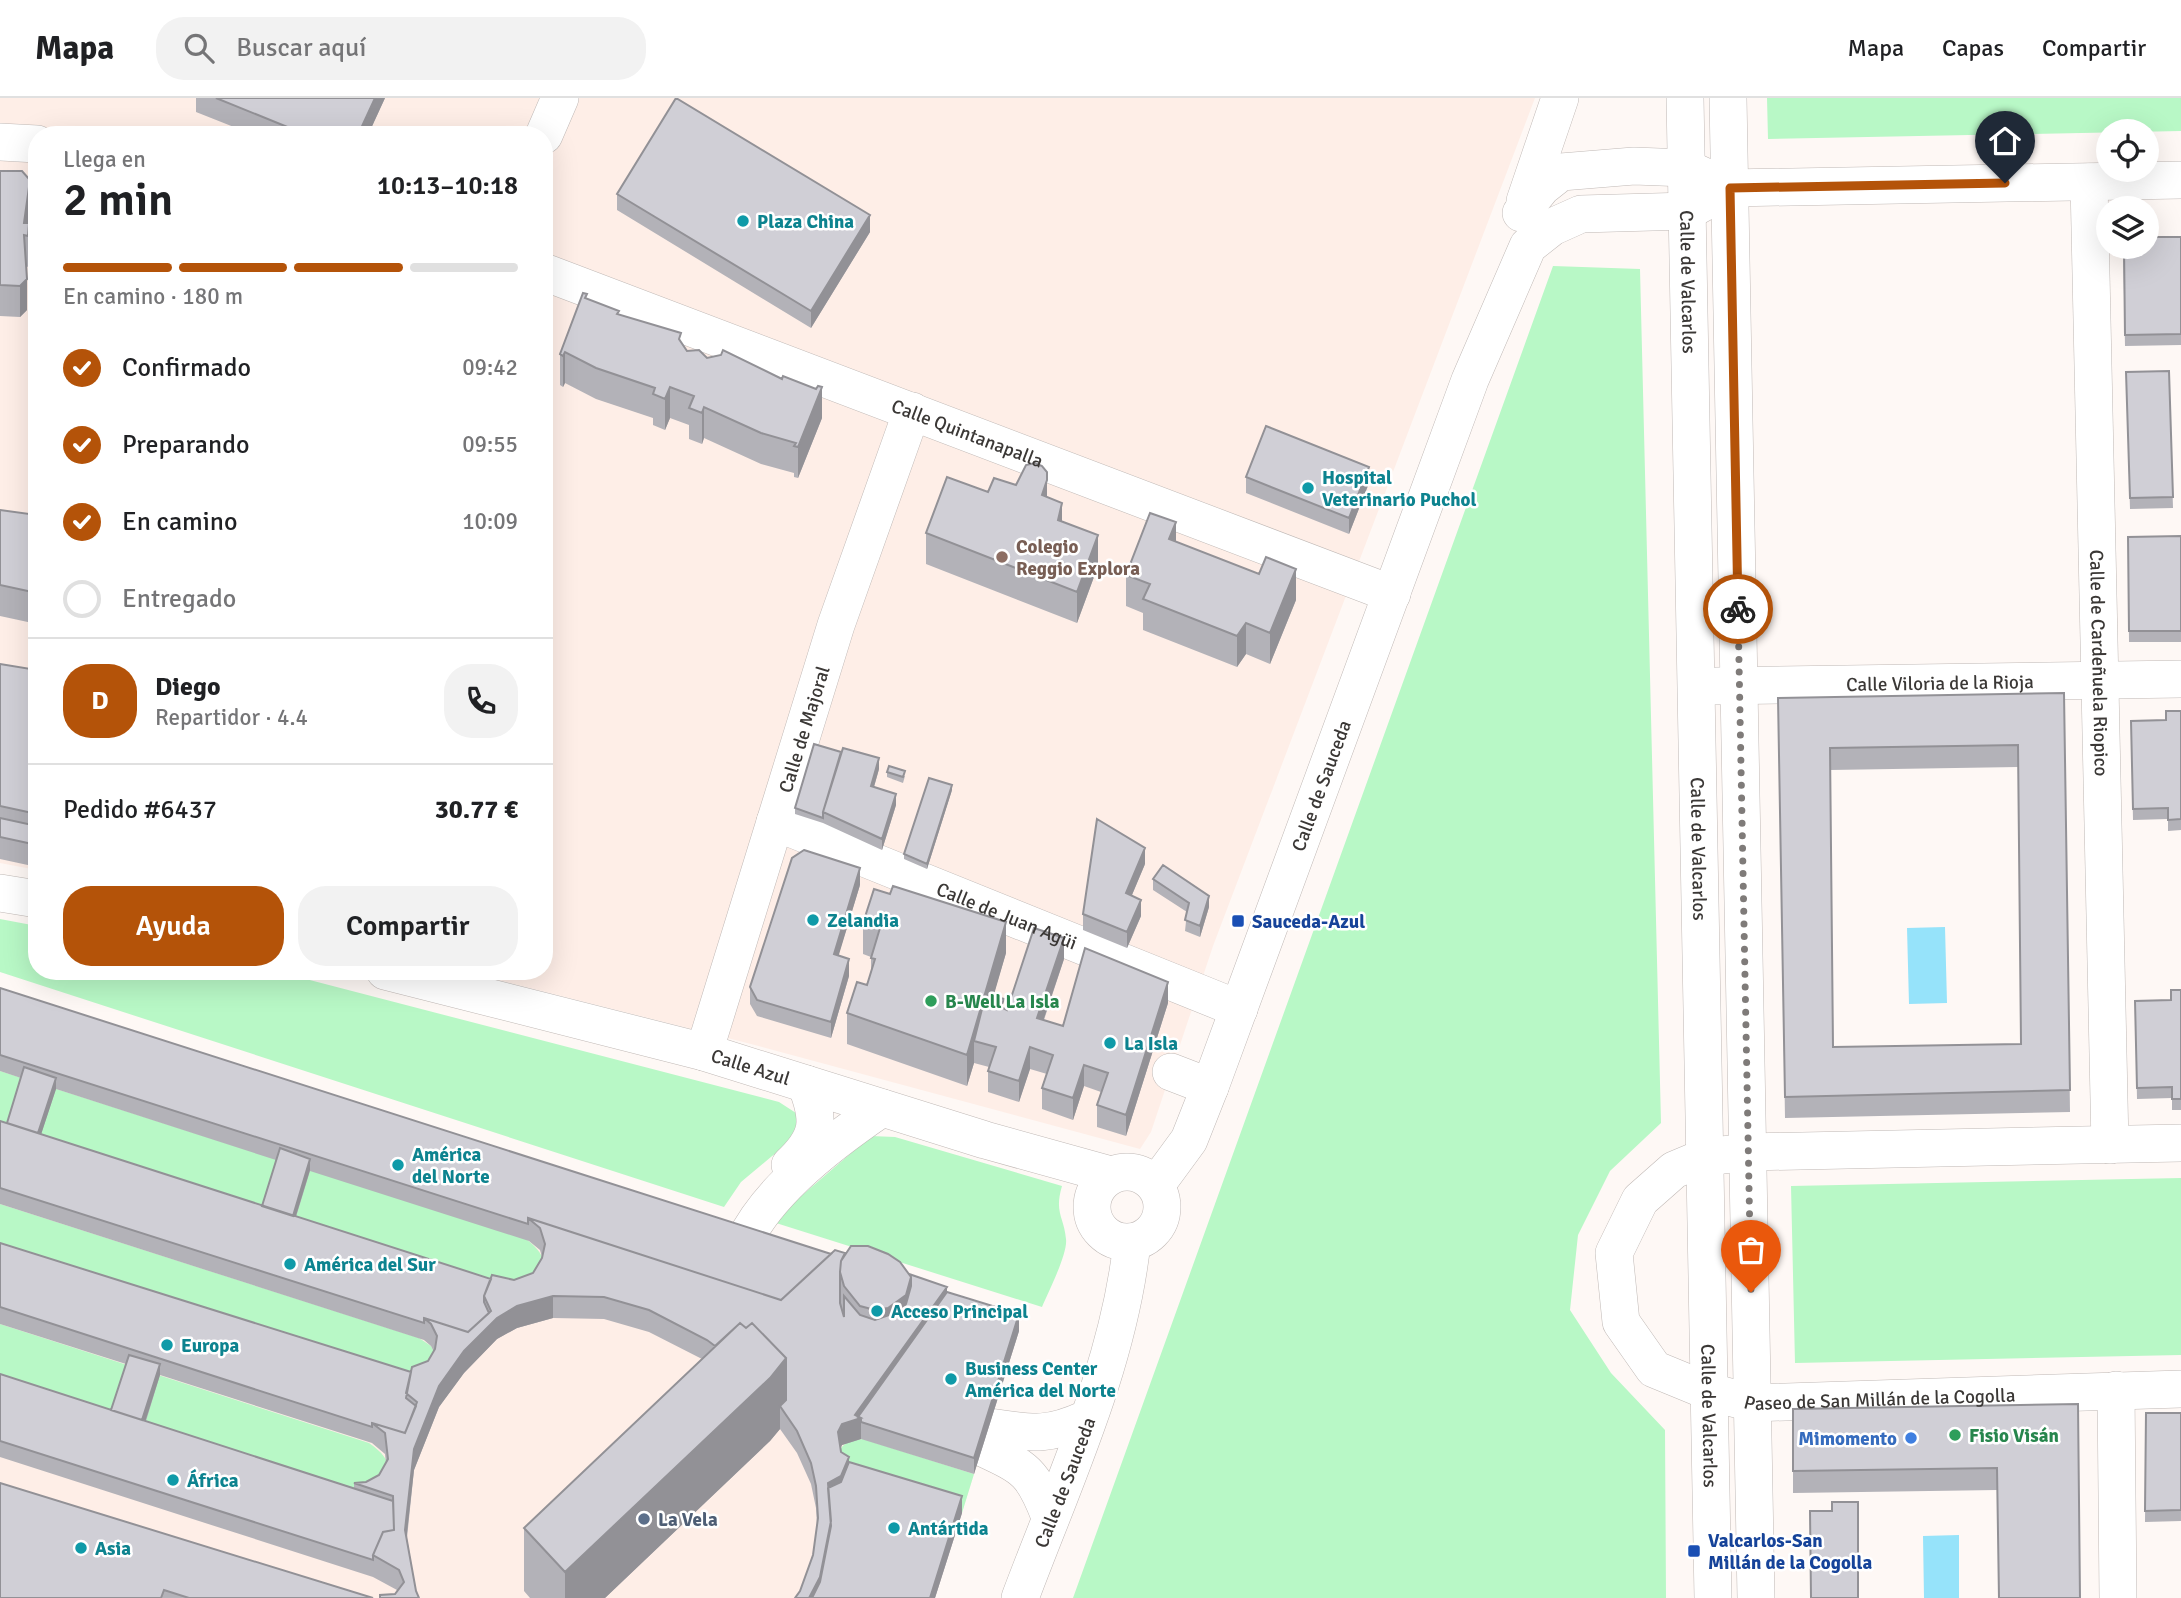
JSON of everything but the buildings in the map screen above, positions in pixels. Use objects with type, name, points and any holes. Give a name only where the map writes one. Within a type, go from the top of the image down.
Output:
[{"type":"street","points":[[548,126],[560,98]]},
{"type":"street","name":"Calle de Sauceda","points":[[1156,1185],[1189,1140],[1239,1009],[1470,380],[1521,213],[1560,98]]},
{"type":"street","name":"Calle de Valcarlos","points":[[1685,98],[1713,1598]]},
{"type":"street","points":[[1728,98],[1756,1598]]},
{"type":"street","points":[[0,142],[28,144]]},
{"type":"street","name":"Calle de Sauceda","points":[[1521,213],[1542,187],[1561,172],[1634,166],[1686,168]]},
{"type":"street","points":[[1686,168],[1730,188],[2181,180]]},
{"type":"street","name":"Calle de Cardeñuela Riopico","points":[[2089,182],[2110,1145]]},
{"type":"street","points":[[1688,211],[1730,188]]},
{"type":"street","name":"Calle de Sauceda","points":[[1470,380],[1528,246],[1552,227],[1581,214],[1688,211]]},
{"type":"street","name":"Calle Quintanapalla","points":[[553,275],[1392,594]]},
{"type":"street","name":"Calle de Majoral","points":[[704,1052],[836,625],[912,411]]},
{"type":"street","name":"Calle Viloria de la Rioja","points":[[1698,685],[1740,687],[2181,679]]},
{"type":"street","name":"Calle de Juan Agüi","points":[[775,822],[1239,1009]]},
{"type":"street","points":[[0,892],[28,897]]},
{"type":"street","name":"Calle Azul","points":[[421,980],[704,1052],[881,1108],[1111,1175]]},
{"type":"street","points":[[1171,1072],[1210,1087]]},
{"type":"street","points":[[806,1084],[816,1110],[813,1136],[802,1154],[750,1203],[738,1241],[764,1207],[839,1137],[881,1108]]},
{"type":"street","name":"Paseo de San Millán de la Cogolla","points":[[2181,1143],[1749,1153],[1705,1157],[1674,1170],[1640,1200],[1614,1253],[1621,1322],[1654,1369],[1710,1392],[1752,1403],[2181,1389]]},
{"type":"street","points":[[1127,1171],[1143,1174],[1156,1185],[1163,1209],[1160,1221],[1153,1231],[1132,1242],[1113,1239],[1098,1227],[1094,1218],[1093,1198],[1102,1181],[1111,1175],[1127,1171]]},
{"type":"street","name":"Calle de Sauceda","points":[[1020,1598],[1107,1364],[1124,1296],[1132,1242]]},
{"type":"street","points":[[2116,1390],[2119,1598]]},
{"type":"street","points":[[1050,1517],[1037,1482],[986,1437],[1057,1432],[1086,1419]]},
{"type":"shaded area","points":[[0,98],[1535,98],[1213,946],[1151,1132],[1140,1149],[751,1044],[499,980],[553,980],[553,126],[28,126],[28,868],[0,863]]},
{"type":"shaded area","points":[[0,1005],[1019,1331],[935,1598],[0,1598]]},
{"type":"green space","points":[[1767,98],[2181,98],[2181,131],[2159,131],[2159,119],[2096,119],[2096,133],[1768,139]]},
{"type":"green space","points":[[1553,266],[1640,269],[1661,1123],[1610,1171],[1578,1235],[1570,1310],[1611,1373],[1665,1430],[1666,1598],[1073,1598]]},
{"type":"green space","points":[[0,919],[28,924],[28,980],[310,980],[779,1102],[796,1113],[798,1127],[790,1141],[741,1182],[724,1207],[0,972]]},
{"type":"green space","points":[[0,1071],[526,1239],[543,1258],[540,1277],[533,1294],[0,1138]]},
{"type":"green space","points":[[871,1136],[895,1137],[1062,1186],[1059,1209],[1066,1245],[1042,1307],[776,1223],[786,1209]]},
{"type":"green space","points":[[2181,1178],[2181,1355],[1795,1363],[1791,1186]]},
{"type":"green space","points":[[0,1204],[419,1338],[431,1346],[437,1358],[428,1383],[0,1259]]},
{"type":"green space","points":[[0,1324],[369,1443],[387,1461],[387,1473],[379,1497],[0,1392]]},
{"type":"green space","points":[[863,1439],[974,1474],[962,1513],[849,1479],[838,1453],[848,1442]]},
{"type":"water","points":[[1945,927],[1947,1003],[1909,1004],[1907,928]]},
{"type":"water","points":[[1959,1535],[1959,1598],[1924,1598],[1923,1536]]},
{"type":"way so far","points":[[1738,609],[1751,1292]]},
{"type":"place","name":"Plaza China","points":[[743,221]]},
{"type":"place","name":"Hospital Veterinario Puchol","points":[[1308,488]]},
{"type":"place","name":"Colegio Reggio Explora","points":[[1002,557]]},
{"type":"place","name":"Zelandia","points":[[813,920]]},
{"type":"place","name":"Sauceda-Azul","points":[[1238,921]]},
{"type":"place","name":"B-Well La Isla","points":[[931,1001]]},
{"type":"place","name":"La Isla","points":[[1110,1043]]},
{"type":"place","name":"América del Norte","points":[[398,1165]]},
{"type":"place","name":"América del Sur","points":[[290,1264]]},
{"type":"place","name":"Acceso Principal","points":[[877,1311]]},
{"type":"place","name":"Europa","points":[[167,1345]]},
{"type":"place","name":"Business Center América del Norte","points":[[951,1379]]},
{"type":"place","name":"Fisio Visán","points":[[1955,1435]]},
{"type":"place","name":"Mimomento","points":[[1911,1438]]},
{"type":"place","name":"África","points":[[173,1480]]},
{"type":"place","name":"La Vela","points":[[644,1519]]},
{"type":"place","name":"Antártida","points":[[894,1528]]},
{"type":"place","name":"Asia","points":[[81,1548]]},
{"type":"place","name":"Valcarlos-San Millán de la Cogolla","points":[[1694,1551]]},
{"type":"route","points":[[1738,609],[1730,188],[2005,183]]}]
